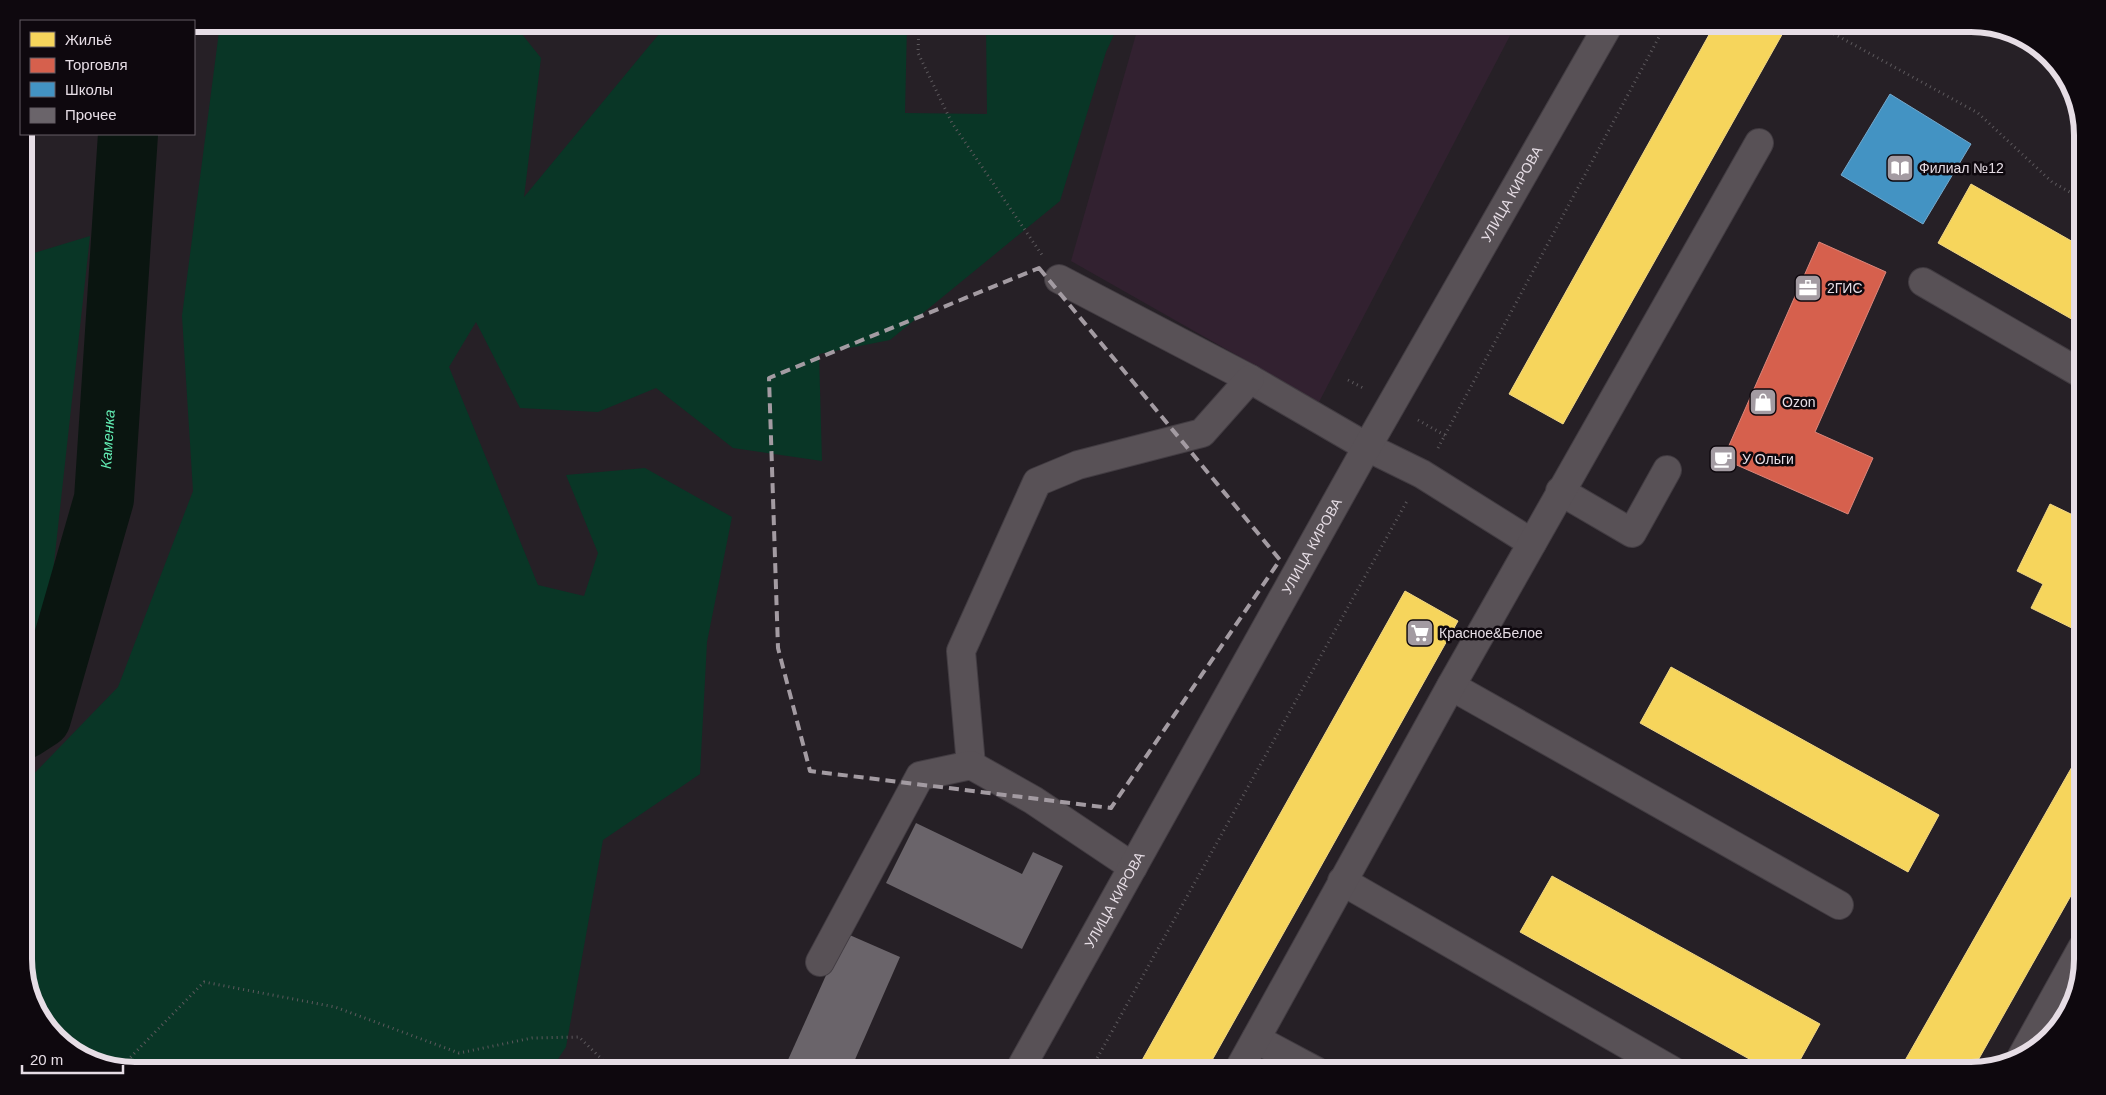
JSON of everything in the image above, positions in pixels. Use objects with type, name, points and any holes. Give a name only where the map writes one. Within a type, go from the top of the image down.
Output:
[{"type":"street","name":"УЛИЦА КИРОВА","points":[[1024,1062],[1367,447],[1605,32]]},
{"type":"street","points":[[1243,1062],[1450,686],[1759,143]]},
{"type":"street","points":[[1058,279],[1250,379],[1367,447],[1422,474],[1532,543]]},
{"type":"street","points":[[1923,282],[2073,369]]},
{"type":"street","points":[[971,765],[961,651],[1037,482],[1078,464],[1202,433],[1250,379]]},
{"type":"street","points":[[1560,491],[1632,533],[1667,470]]},
{"type":"street","points":[[1450,686],[1839,905]]},
{"type":"street","points":[[820,962],[920,776],[971,765],[1033,800],[1133,867]]},
{"type":"street","points":[[1342,881],[1657,1062]]},
{"type":"street","points":[[2029,1044],[2074,963]]},
{"type":"street","points":[[1256,1039],[1299,1062]]},
{"type":"path","points":[[1095,1062],[1422,474],[1450,428],[1662,32]]},
{"type":"path","points":[[1831,32],[1978,113],[2052,182],[2073,194]]},
{"type":"path","points":[[919,33],[918,53],[952,123],[1058,279]]},
{"type":"path","points":[[126,1062],[204,982],[336,1007],[459,1053],[532,1038],[579,1037],[605,1062]]},
{"type":"highlighted area","points":[[1039,268],[1175,430],[1280,560],[1111,808],[810,771],[778,648],[769,378]]},
{"type":"shaded area","points":[[1137,32],[1512,32],[1319,402],[1071,261]]},
{"type":"green space","points":[[1115,32],[1106,52],[1060,201],[890,340],[819,354],[822,461],[733,448],[656,388],[598,412],[520,408],[476,322],[449,367],[538,585],[584,596],[598,553],[566,475],[645,468],[732,517],[707,642],[700,774],[603,840],[566,1047],[556,1062],[115,1061],[90,1052],[78,1045],[58,1027],[43,1005],[34,980],[33,966],[33,775],[118,687],[193,491],[182,316],[219,33],[521,33],[541,58],[524,197],[660,33],[907,33],[905,113],[987,114],[986,33]]},
{"type":"green space","points":[[90,236],[45,645],[33,652],[33,253]]},
{"type":"building: Жильё","points":[[1710,32],[1783,32],[1563,424],[1509,394]]},
{"type":"building: Жильё","points":[[1971,184],[2073,242],[2073,320],[1938,243]]},
{"type":"building: Жильё","points":[[2050,504],[2073,515],[2074,629],[2031,608],[2043,584],[2017,571]]},
{"type":"building: Жильё","points":[[1405,591],[1458,621],[1211,1062],[1141,1062]]},
{"type":"building: Жильё","points":[[1671,667],[1939,815],[1908,872],[1640,723]]},
{"type":"building: Жильё","points":[[2074,764],[2074,890],[1977,1062],[1904,1062]]},
{"type":"building: Жильё","points":[[1552,876],[1820,1024],[1799,1062],[1755,1062],[1520,932]]},
{"type":"building: Торговля","points":[[1819,242],[1886,272],[1815,432],[1873,458],[1848,514],[1723,459]]},
{"type":"building: Школы","points":[[1890,94],[1971,144],[1923,224],[1841,175]]},
{"type":"building: Прочее","points":[[916,823],[1022,874],[1033,852],[1063,866],[1022,949],[886,883]]},
{"type":"building: Прочее","points":[[845,933],[900,957],[854,1062],[787,1062]]},
{"type":"waterway","name":"Каменка","points":[[33,723],[41,718],[104,499],[128,135]]},
{"type":"place","name":"Филиал №12","points":[[1900,168]]},
{"type":"place","name":"2ГИС","points":[[1808,288]]},
{"type":"place","name":"Ozon","points":[[1763,402]]},
{"type":"place","name":"У Ольги","points":[[1723,459]]},
{"type":"place","name":"Красное&Белое","points":[[1420,633]]}]
